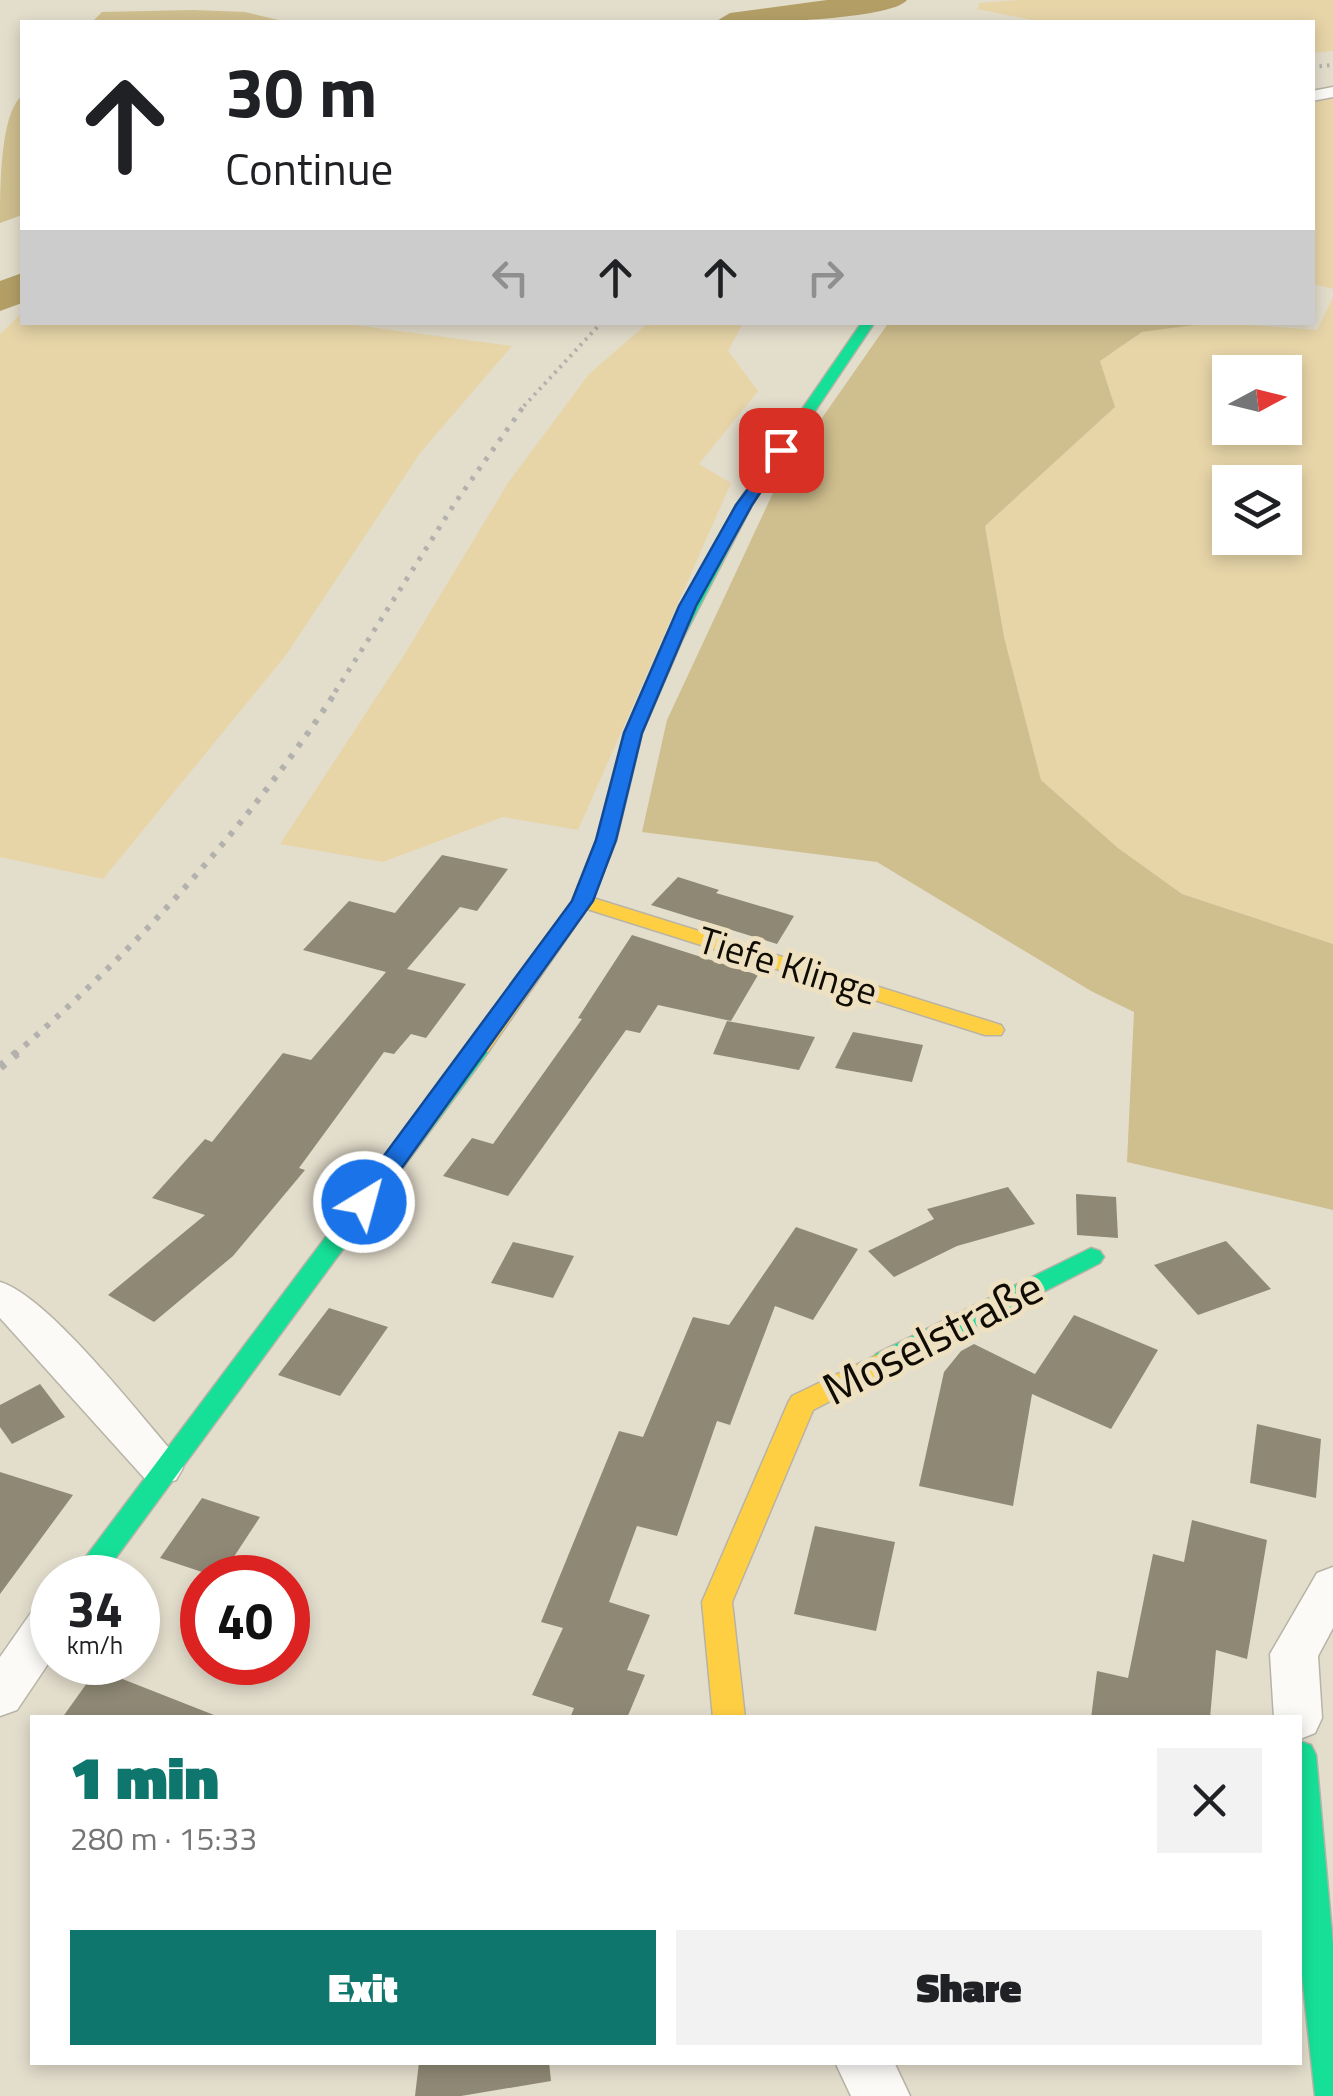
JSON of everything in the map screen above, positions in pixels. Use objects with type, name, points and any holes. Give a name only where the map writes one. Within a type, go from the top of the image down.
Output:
[{"type":"street","points":[[100,1555],[454,1083],[582,901],[606,840],[633,733],[688,606],[744,505],[867,325]]},
{"type":"street","name":"Tiefe Klinge","points":[[582,901],[993,1030]]},
{"type":"street","name":"Moselstraße","points":[[729,1715],[717,1602],[802,1403],[1091,1257]]},
{"type":"street","points":[[0,1296],[28,1319],[162,1468]]},
{"type":"street","points":[[1298,1715],[1294,1654],[1333,1586]]},
{"type":"street","points":[[0,1695],[30,1652]]},
{"type":"street","points":[[1302,1789],[1333,2096]]},
{"type":"street","points":[[865,2065],[882,2096]]},
{"type":"shaded area","points":[[1333,0],[1333,51],[1315,53],[1315,20],[1032,20],[977,9],[980,3]]},
{"type":"shaded area","points":[[102,12],[245,12],[279,20],[94,20]]},
{"type":"shaded area","points":[[1333,96],[1333,289],[1315,284],[1315,99]]},
{"type":"shaded area","points":[[20,99],[20,216],[0,223],[5,135]]},
{"type":"shaded area","points":[[1333,297],[1333,944],[1182,894],[1118,848],[1041,780],[1004,637],[985,526],[1115,407],[1100,361],[1142,332],[1189,325],[1317,330]]},
{"type":"shaded area","points":[[20,315],[20,325],[354,325],[512,346],[420,453],[286,655],[103,879],[0,857],[0,334]]},
{"type":"shaded area","points":[[646,325],[742,325],[728,351],[758,391],[699,464],[731,483],[578,830],[503,817],[383,862],[280,844],[406,652],[508,483],[589,374]]},
{"type":"shaded area","points":[[887,325],[1194,325],[1142,332],[1100,361],[1115,407],[985,526],[1004,637],[1041,780],[1118,848],[1182,894],[1333,944],[1333,1210],[1127,1162],[1134,1012],[1091,991],[877,862],[642,832],[667,720],[780,478]]},
{"type":"building","points":[[442,855],[508,869],[477,911],[460,907],[407,969],[466,984],[426,1038],[411,1034],[394,1054],[384,1052],[299,1168],[305,1170],[233,1256],[154,1322],[108,1295],[205,1215],[152,1198],[205,1139],[212,1142],[283,1053],[311,1060],[386,972],[303,950],[349,901],[395,913]]},
{"type":"building","points":[[678,877],[719,890],[716,893],[794,916],[777,944],[651,905]]},
{"type":"building","points":[[632,935],[758,975],[731,1021],[658,1005],[640,1033],[626,1030],[508,1196],[443,1176],[472,1138],[493,1144],[582,1019],[578,1018]]},
{"type":"building","points":[[727,1021],[815,1037],[799,1070],[713,1054]]},
{"type":"building","points":[[853,1032],[923,1045],[912,1082],[835,1068]]},
{"type":"building","points":[[1008,1187],[1035,1224],[957,1246],[894,1277],[868,1251],[934,1219],[927,1209]]},
{"type":"building","points":[[1076,1194],[1116,1197],[1118,1238],[1077,1235]]},
{"type":"building","points":[[796,1227],[858,1249],[813,1320],[775,1306],[730,1425],[717,1421],[677,1536],[637,1526],[609,1602],[650,1615],[627,1670],[645,1675],[628,1715],[571,1715],[574,1708],[532,1695],[563,1628],[541,1622],[619,1431],[643,1437],[693,1317],[729,1325]]},
{"type":"building","points":[[1226,1241],[1271,1289],[1198,1315],[1154,1265]]},
{"type":"building","points":[[513,1242],[574,1256],[553,1298],[491,1283]]},
{"type":"building","points":[[329,1308],[388,1327],[340,1396],[278,1375]]},
{"type":"building","points":[[1074,1315],[1158,1350],[1111,1429],[1032,1394],[1013,1506],[919,1486],[944,1372],[961,1351],[974,1344],[1035,1374]]},
{"type":"building","points":[[40,1384],[65,1417],[12,1444],[0,1427],[0,1405]]},
{"type":"building","points":[[1257,1424],[1321,1439],[1316,1498],[1250,1483]]},
{"type":"building","points":[[0,1472],[73,1495],[0,1594]]},
{"type":"building","points":[[202,1498],[260,1517],[235,1555],[180,1555],[180,1565],[160,1558]]},
{"type":"building","points":[[1192,1520],[1267,1540],[1247,1659],[1216,1650],[1210,1715],[1091,1715],[1097,1671],[1128,1678],[1153,1554],[1184,1562]]},
{"type":"building","points":[[815,1526],[895,1542],[876,1631],[794,1614]]},
{"type":"building","points":[[86,1685],[138,1685],[214,1715],[64,1715]]},
{"type":"building","points":[[419,2065],[549,2065],[551,2081],[461,2096],[415,2096]]},
{"type":"waterway","points":[[745,20],[892,0]]},
{"type":"waterway","points":[[0,298],[20,287]]},
{"type":"railway","points":[[1315,67],[1333,65]]},
{"type":"railway","points":[[524,406],[599,325]]},
{"type":"railway","points":[[335,692],[455,503],[526,403]]},
{"type":"railway","points":[[14,1055],[104,972],[188,884],[266,789],[337,690]]},
{"type":"railway","points":[[0,1067],[17,1053]]},
{"type":"traffic: fast","points":[[674,638],[744,505],[867,325]]},
{"type":"traffic: fast","points":[[101,1555],[480,1047]]},
{"type":"traffic: fast","points":[[885,1361],[1091,1257]]},
{"type":"traffic: fast","points":[[1302,1789],[1333,2096]]},
{"type":"traffic: slow","points":[[480,1047],[582,901],[606,841],[633,733],[674,638]]},
{"type":"traffic: slow","points":[[582,901],[993,1030]]},
{"type":"traffic: slow","points":[[729,1715],[717,1602],[802,1403],[885,1361]]},
{"type":"route","points":[[364,1202],[454,1083],[582,901],[606,840],[633,733],[688,606],[744,505],[781,450]]}]
